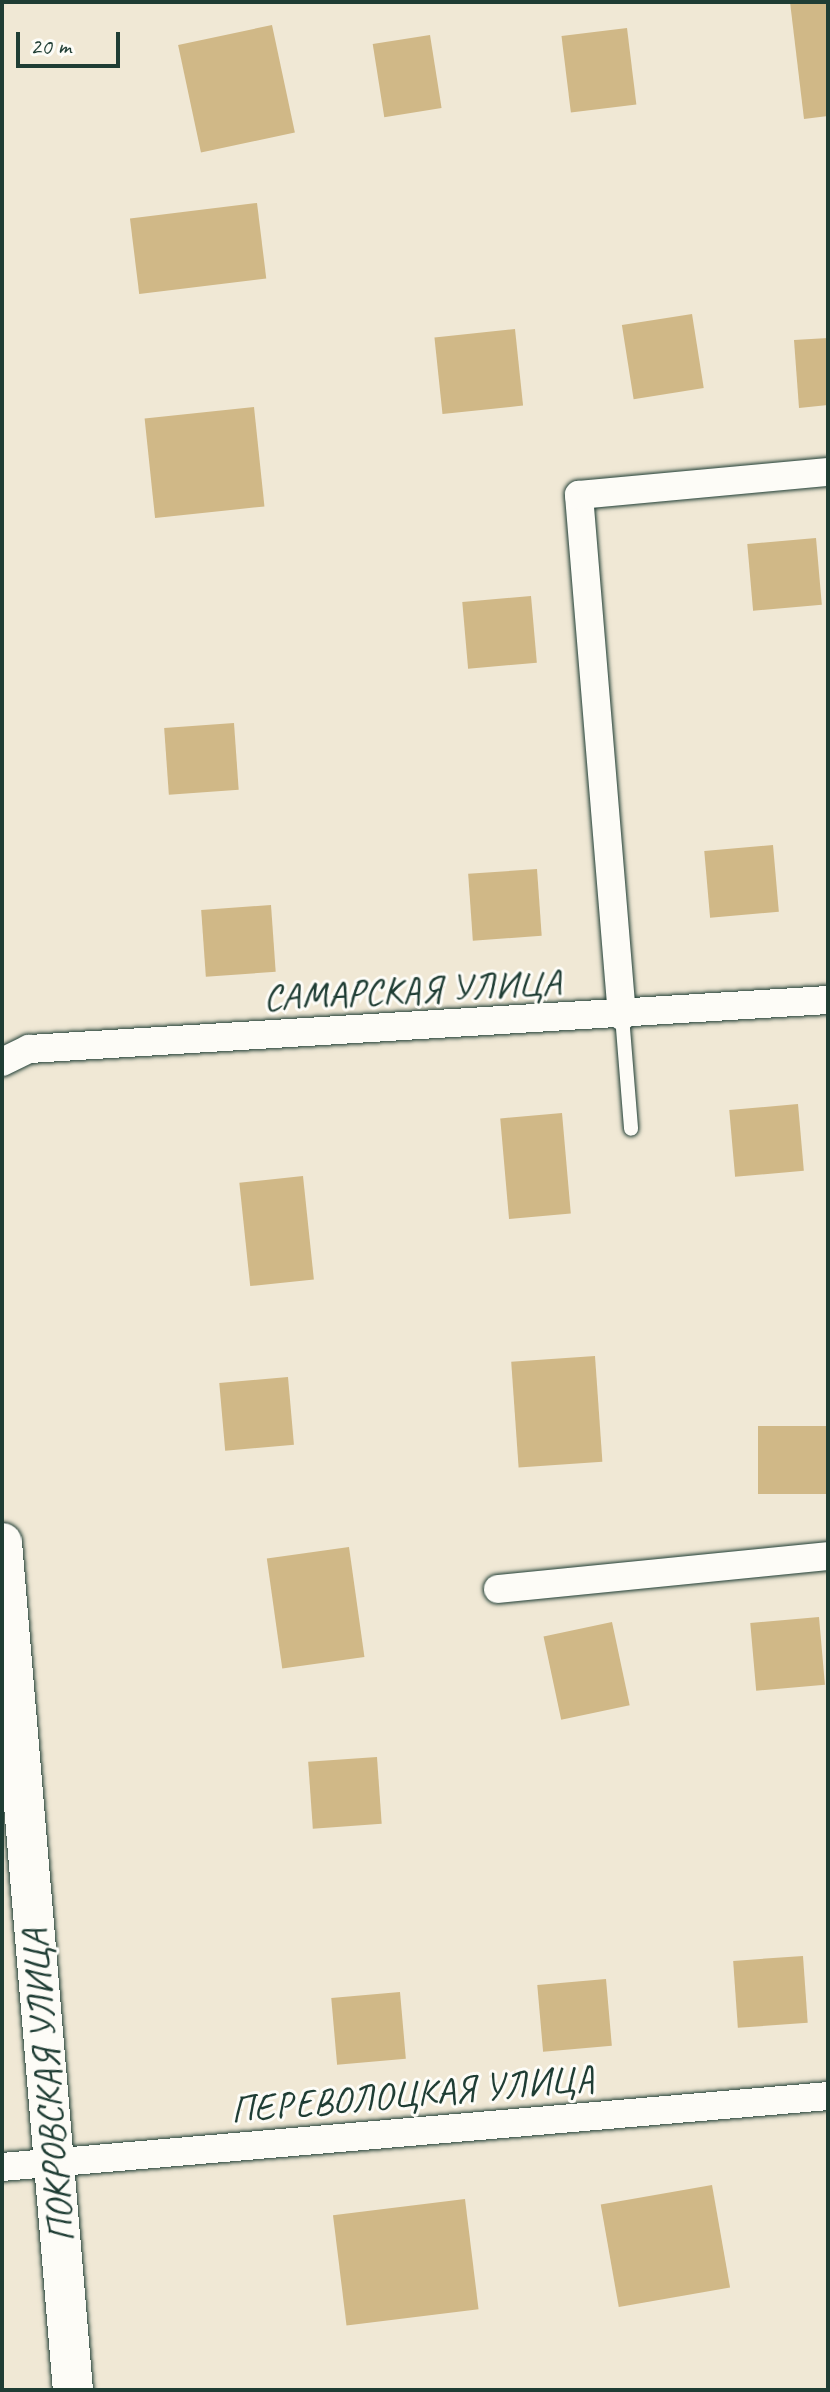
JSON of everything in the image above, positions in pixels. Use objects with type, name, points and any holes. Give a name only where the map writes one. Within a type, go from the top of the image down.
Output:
[{"type":"street","points":[[622,1016],[579,495],[828,472]]},
{"type":"street","name":"САМАРСКАЯ УЛИЦА","points":[[2,1062],[29,1049],[622,1016],[828,1000]]},
{"type":"street","name":"ПОКРОВСКАЯ УЛИЦА","points":[[2,1543],[73,2390]]},
{"type":"street","points":[[498,1589],[828,1556]]},
{"type":"street","name":"ПЕРЕВОЛОЦКАЯ УЛИЦА","points":[[2,2167],[828,2096]]},
{"type":"lane","points":[[622,1016],[631,1129]]},
{"type":"building","points":[[790,2],[828,2],[828,116],[804,119]]},
{"type":"building","points":[[272,25],[295,133],[201,153],[178,45]]},
{"type":"building","points":[[627,28],[636,104],[571,112],[561,36]]},
{"type":"building","points":[[430,35],[442,108],[384,117],[373,44]]},
{"type":"building","points":[[257,203],[266,278],[139,294],[130,219]]},
{"type":"building","points":[[692,314],[704,388],[634,399],[622,325]]},
{"type":"building","points":[[515,329],[523,406],[442,414],[434,337]]},
{"type":"building","points":[[828,338],[828,405],[799,408],[794,340]]},
{"type":"building","points":[[254,407],[264,506],[155,518],[145,418]]},
{"type":"building","points":[[816,538],[822,605],[753,611],[747,544]]},
{"type":"building","points":[[531,596],[537,663],[468,669],[462,602]]},
{"type":"building","points":[[234,723],[239,790],[169,795],[164,728]]},
{"type":"building","points":[[773,845],[779,912],[710,918],[704,851]]},
{"type":"building","points":[[537,869],[542,936],[473,941],[468,874]]},
{"type":"building","points":[[271,905],[276,972],[206,977],[201,910]]},
{"type":"building","points":[[798,1104],[804,1171],[735,1177],[729,1110]]},
{"type":"building","points":[[562,1113],[571,1214],[509,1219],[500,1118]]},
{"type":"building","points":[[303,1176],[314,1279],[250,1286],[239,1183]]},
{"type":"building","points":[[595,1356],[602,1462],[519,1468],[511,1362]]},
{"type":"building","points":[[288,1377],[294,1445],[225,1451],[219,1383]]},
{"type":"building","points":[[758,1426],[828,1426],[828,1494],[758,1494]]},
{"type":"building","points":[[349,1547],[364,1657],[282,1668],[267,1559]]},
{"type":"building","points":[[819,1617],[825,1685],[756,1691],[750,1623]]},
{"type":"building","points":[[612,1622],[630,1705],[561,1720],[544,1637]]},
{"type":"building","points":[[377,1757],[382,1824],[313,1829],[308,1762]]},
{"type":"building","points":[[803,1956],[808,2023],[738,2028],[733,1961]]},
{"type":"building","points":[[606,1979],[612,2046],[543,2052],[537,1985]]},
{"type":"building","points":[[400,1992],[406,2059],[337,2065],[331,1998]]},
{"type":"building","points":[[712,2185],[730,2287],[619,2307],[601,2205]]},
{"type":"building","points":[[465,2199],[479,2309],[347,2325],[333,2215]]}]
